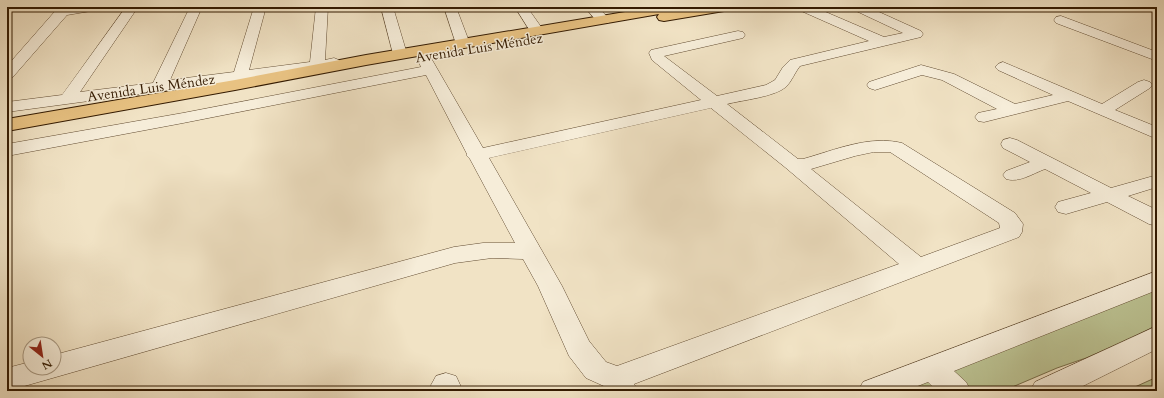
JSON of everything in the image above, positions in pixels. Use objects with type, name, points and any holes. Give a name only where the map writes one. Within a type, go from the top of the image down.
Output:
[{"type":"main road","name":"Avenida Luis Méndez","points":[[7,125],[70,107],[463,44],[603,20],[657,9],[679,7]]},
{"type":"main road","name":"Avenida Luis Méndez","points":[[237,80],[427,64],[724,7]]},
{"type":"street","points":[[7,75],[62,12],[66,10],[93,7]]},
{"type":"street","points":[[70,107],[132,7]]},
{"type":"street","points":[[159,87],[196,7]]},
{"type":"street","points":[[237,80],[260,7]]},
{"type":"street","points":[[317,65],[322,7]]},
{"type":"street","points":[[387,7],[400,54]]},
{"type":"street","points":[[450,7],[463,44]]},
{"type":"street","points":[[521,7],[537,31]]},
{"type":"street","points":[[591,7],[603,20]]},
{"type":"street","points":[[803,7],[883,42]]},
{"type":"street","points":[[863,9],[890,7]]},
{"type":"street","points":[[476,155],[771,89],[781,83],[788,70],[795,63],[916,34],[863,9]]},
{"type":"street","points":[[1061,20],[1157,57]]},
{"type":"street","points":[[738,35],[656,53],[660,59],[793,164],[918,267]]},
{"type":"street","name":"Avenida Luis Méndez","points":[[7,108],[70,107],[159,87],[237,80],[317,65],[366,60]]},
{"type":"street","points":[[7,150],[183,118],[427,64],[476,155],[550,286],[579,348],[596,370],[620,385],[918,267],[1011,232],[1012,224],[1007,218],[895,147],[884,144],[804,165],[793,164]]},
{"type":"street","points":[[1003,68],[1157,134]]},
{"type":"street","points":[[876,85],[921,70],[948,77],[1013,110]]},
{"type":"street","points":[[1103,110],[1144,85]]},
{"type":"street","points":[[984,117],[1069,96]]},
{"type":"street","points":[[1010,144],[1110,195],[1155,216]]},
{"type":"street","points":[[1013,175],[1046,162]]},
{"type":"street","points":[[1066,207],[1157,181]]},
{"type":"street","points":[[62,365],[454,255],[485,250],[507,249],[531,252]]},
{"type":"street","points":[[873,391],[933,369],[1157,280]]},
{"type":"street","points":[[1045,391],[1157,337]]},
{"type":"street","points":[[933,369],[956,391]]},
{"type":"street","points":[[7,380],[22,376]]},
{"type":"green space","points":[[1157,284],[1157,325],[1128,340],[1086,358],[1057,368],[1003,391],[964,391],[942,371]]},
{"type":"green space","points":[[937,373],[956,391],[888,391]]},
{"type":"green space","points":[[1157,377],[1157,391],[1126,391]]}]
